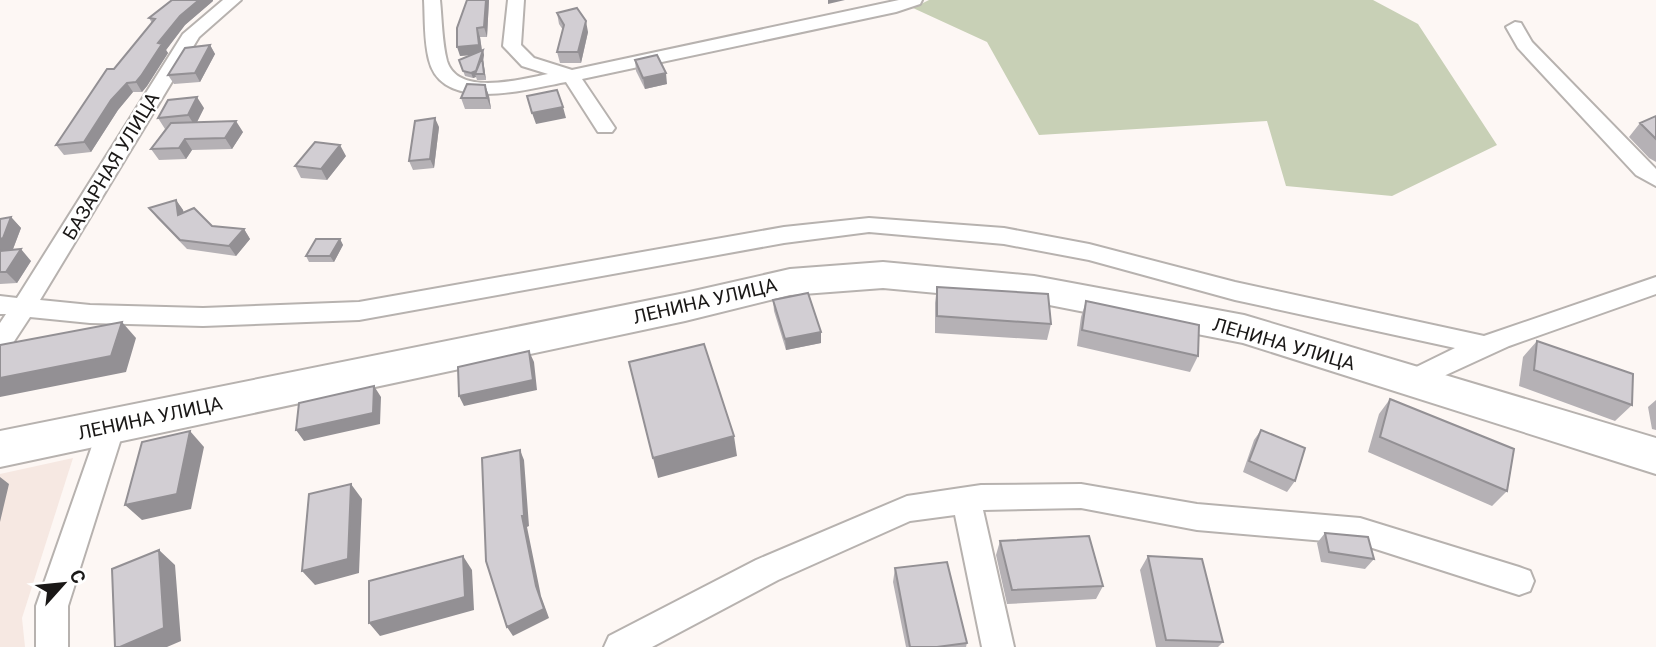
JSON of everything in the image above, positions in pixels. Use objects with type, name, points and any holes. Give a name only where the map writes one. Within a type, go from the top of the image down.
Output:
[{"type":"main road","name":"ЛЕНИНА УЛИЦА","points":[[0,449],[685,307],[790,282],[883,275],[1034,289],[1244,329],[1656,456]]},
{"type":"street","name":"БАЗАРНАЯ УЛИЦА","points":[[0,342],[192,34],[233,0]]},
{"type":"street","points":[[432,0],[438,61],[446,77],[469,89],[501,88],[571,76],[857,16],[914,0]]},
{"type":"street","points":[[516,0],[512,46],[528,62],[571,76],[605,128]]},
{"type":"street","points":[[1515,27],[1524,44],[1643,170],[1656,179]]},
{"type":"street","points":[[0,304],[90,314],[203,317],[359,311],[784,235],[869,225],[1004,236],[1077,250],[1235,291],[1487,346]]},
{"type":"street","points":[[1411,380],[1441,364],[1487,346],[1656,285]]},
{"type":"street","points":[[52,647],[52,606],[112,426]]},
{"type":"street","points":[[620,647],[767,570],[907,509],[966,500],[1081,496],[1197,517],[1360,531],[1519,580]]},
{"type":"street","points":[[966,500],[998,647]]},
{"type":"shaded area","points":[[73,458],[22,618],[25,647],[0,647],[0,474]]},
{"type":"green space","points":[[929,0],[1373,0],[1418,24],[1497,145],[1392,196],[1286,186],[1267,121],[1039,135],[987,42],[913,8]]},
{"type":"building","points":[[172,0],[199,0],[180,16],[158,43],[162,44],[136,82],[127,83],[111,100],[84,142],[56,145],[107,69],[114,69],[155,19],[149,18]]},
{"type":"building","points":[[467,0],[486,0],[484,27],[477,28],[479,45],[457,47],[457,28]]},
{"type":"building","points":[[577,8],[586,21],[578,52],[557,52],[564,25],[557,13]]},
{"type":"building","points":[[210,45],[195,73],[168,75],[185,48]]},
{"type":"building","points":[[483,50],[476,71],[463,71],[459,60]]},
{"type":"building","points":[[657,55],[666,73],[643,78],[635,60]]},
{"type":"building","points":[[482,57],[484,74],[475,74]]},
{"type":"building","points":[[467,84],[485,85],[487,98],[461,98]]},
{"type":"building","points":[[557,90],[563,107],[532,113],[527,96]]},
{"type":"building","points":[[197,97],[188,115],[158,118],[168,100]]},
{"type":"building","points":[[1656,116],[1656,139],[1640,123]]},
{"type":"building","points":[[435,118],[430,159],[409,161],[415,121]]},
{"type":"building","points":[[236,121],[225,138],[185,139],[179,148],[151,149],[171,123]]},
{"type":"building","points":[[315,142],[340,145],[321,169],[295,166]]},
{"type":"building","points":[[176,200],[178,215],[194,208],[212,226],[244,229],[229,246],[180,240],[149,208]]},
{"type":"building","points":[[11,217],[3,238],[0,239],[0,219]]},
{"type":"building","points":[[316,239],[340,239],[330,256],[306,256]]},
{"type":"building","points":[[21,249],[6,272],[0,272],[0,251]]},
{"type":"building","points":[[937,287],[1048,294],[1051,324],[937,316]]},
{"type":"building","points":[[808,293],[821,332],[785,339],[773,300]]},
{"type":"building","points":[[1086,301],[1199,325],[1198,356],[1082,330]]},
{"type":"building","points":[[122,322],[111,356],[0,378],[0,345]]},
{"type":"building","points":[[1537,341],[1633,374],[1632,405],[1534,370]]},
{"type":"building","points":[[704,344],[734,436],[653,458],[629,362]]},
{"type":"building","points":[[529,351],[533,380],[459,396],[458,367]]},
{"type":"building","points":[[374,386],[373,413],[296,430],[299,403]]},
{"type":"building","points":[[1390,399],[1514,449],[1507,491],[1380,437]]},
{"type":"building","points":[[1261,430],[1305,448],[1295,481],[1249,461]]},
{"type":"building","points":[[190,431],[177,494],[125,505],[142,442]]},
{"type":"building","points":[[520,450],[522,516],[536,586],[544,609],[507,627],[486,561],[482,458]]},
{"type":"building","points":[[351,484],[348,559],[302,571],[309,494]]},
{"type":"building","points":[[1325,533],[1368,537],[1374,559],[1329,552]]},
{"type":"building","points":[[1089,536],[1103,586],[1012,590],[1000,541]]},
{"type":"building","points":[[159,550],[164,628],[115,647],[112,569]]},
{"type":"building","points":[[463,556],[465,597],[369,623],[369,581]]},
{"type":"building","points":[[1148,556],[1202,559],[1223,642],[1166,640]]},
{"type":"building","points":[[947,562],[967,643],[910,647],[895,568]]}]
